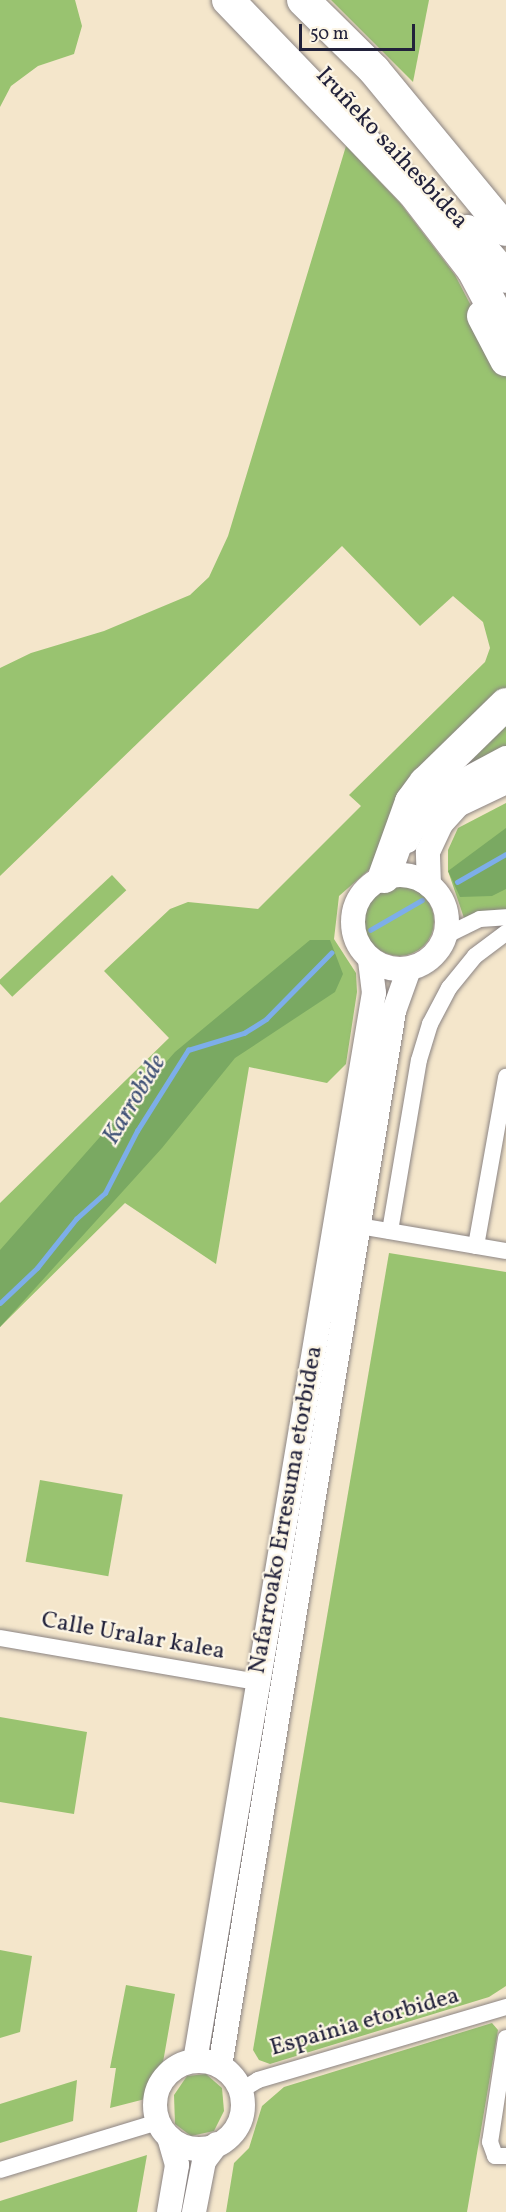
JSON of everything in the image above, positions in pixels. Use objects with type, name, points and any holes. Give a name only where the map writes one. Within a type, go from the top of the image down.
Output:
[{"type":"highway","points":[[228,0],[413,192],[473,270],[506,332]]},
{"type":"highway","name":"Iruñeko saihesbidea","points":[[248,0],[377,127],[506,277]]},
{"type":"highway","name":"Iruñeko saihesbidea","points":[[303,0],[374,70],[506,230]]},
{"type":"highway","points":[[374,70],[506,199]]},
{"type":"highway","points":[[366,141],[453,261],[506,360]]},
{"type":"highway","points":[[390,876],[411,802],[424,783],[506,704]]},
{"type":"street","points":[[390,876],[420,816],[444,790],[506,758]]},
{"type":"street","points":[[429,885],[408,876],[390,876],[363,892],[353,916],[353,933],[370,960],[389,968],[409,969],[435,954],[445,936],[446,911],[429,885],[428,852],[441,824],[458,805],[506,782]]},
{"type":"street","points":[[445,936],[480,919],[506,917]]},
{"type":"street","points":[[390,1231],[418,1060],[430,1024],[462,972],[506,933]]},
{"type":"street","name":"Nafarroako Erresuma etorbidea","points":[[195,2061],[374,993],[370,960]]},
{"type":"street","name":"Nafarroako Erresuma etorbidea","points":[[220,2066],[394,1011],[409,969]]},
{"type":"street","points":[[476,1246],[506,1077]]},
{"type":"street","points":[[359,1226],[506,1251]]},
{"type":"street","name":"Calle Uralar kalea","points":[[0,1638],[258,1682]]},
{"type":"street","name":"Espainia etorbidea","points":[[240,2091],[258,2080],[506,2007]]},
{"type":"street","points":[[506,2038],[490,2142],[495,2156],[506,2156]]},
{"type":"street","points":[[169,2212],[177,2165],[155,2109],[161,2082],[176,2068],[195,2061],[220,2066],[240,2091],[240,2120],[232,2133],[217,2144],[204,2161],[194,2212]]},
{"type":"street","points":[[164,2129],[187,2147],[217,2144]]},
{"type":"street","points":[[0,2170],[164,2129]]},
{"type":"green space","points":[[0,0],[75,0],[82,26],[74,54],[38,66],[11,86],[0,107]]},
{"type":"green space","points":[[331,0],[429,0],[413,82]]},
{"type":"green space","points":[[346,146],[400,203],[455,275],[506,373],[506,692],[371,868],[339,896],[334,939],[356,973],[357,992],[346,1064],[327,1083],[249,1067],[216,1264],[125,1203],[0,1327],[0,1203],[169,1038],[104,971],[170,909],[188,902],[258,909],[361,806],[349,795],[485,662],[490,648],[483,622],[453,596],[420,626],[342,546],[0,876],[0,668],[31,653],[104,631],[190,595],[209,577],[228,536]]},
{"type":"green space","points":[[506,714],[506,754],[421,797]]},
{"type":"green space","points":[[506,803],[506,912],[464,918],[448,871],[448,850],[458,828]]},
{"type":"green space","points":[[506,828],[506,889],[492,896],[460,897],[448,871]]},
{"type":"green space","points":[[112,875],[126,890],[12,997],[0,984],[0,979]]},
{"type":"green space","points":[[399,886],[418,892],[428,902],[434,921],[428,940],[418,950],[399,956],[380,950],[370,940],[364,921],[370,902],[380,892]]},
{"type":"green space","points":[[310,940],[330,940],[343,974],[335,992],[235,1058],[162,1148],[0,1327],[0,1250],[175,1052]]},
{"type":"green space","points":[[389,1253],[506,1272],[506,1986],[489,1997],[270,2064],[259,2060],[253,2050]]},
{"type":"green space","points":[[40,1480],[123,1495],[108,1576],[26,1562]]},
{"type":"green space","points":[[0,1717],[87,1732],[74,1814],[0,1802]]},
{"type":"green space","points":[[0,1950],[32,1956],[20,2032],[0,2038]]},
{"type":"green space","points":[[126,1985],[175,1994],[162,2068],[149,2098],[110,2108],[116,2068],[110,2068]]},
{"type":"green space","points":[[492,2023],[498,2030],[467,2212],[226,2212],[234,2163],[249,2148],[262,2106],[284,2087]]},
{"type":"green space","points":[[206,2074],[222,2088],[224,2111],[214,2131],[191,2136],[175,2124],[174,2095],[187,2076]]},
{"type":"green space","points":[[77,2080],[73,2121],[0,2143],[0,2104]]},
{"type":"green space","points":[[147,2155],[137,2212],[0,2212],[0,2201]]},
{"type":"waterway","points":[[457,882],[506,854]]},
{"type":"waterway","name":"Karrobide","points":[[370,930],[422,900]]},
{"type":"waterway","name":"Karrobide","points":[[0,1303],[37,1268],[76,1219],[105,1193],[137,1131],[188,1050],[244,1033],[266,1019],[331,953]]}]
